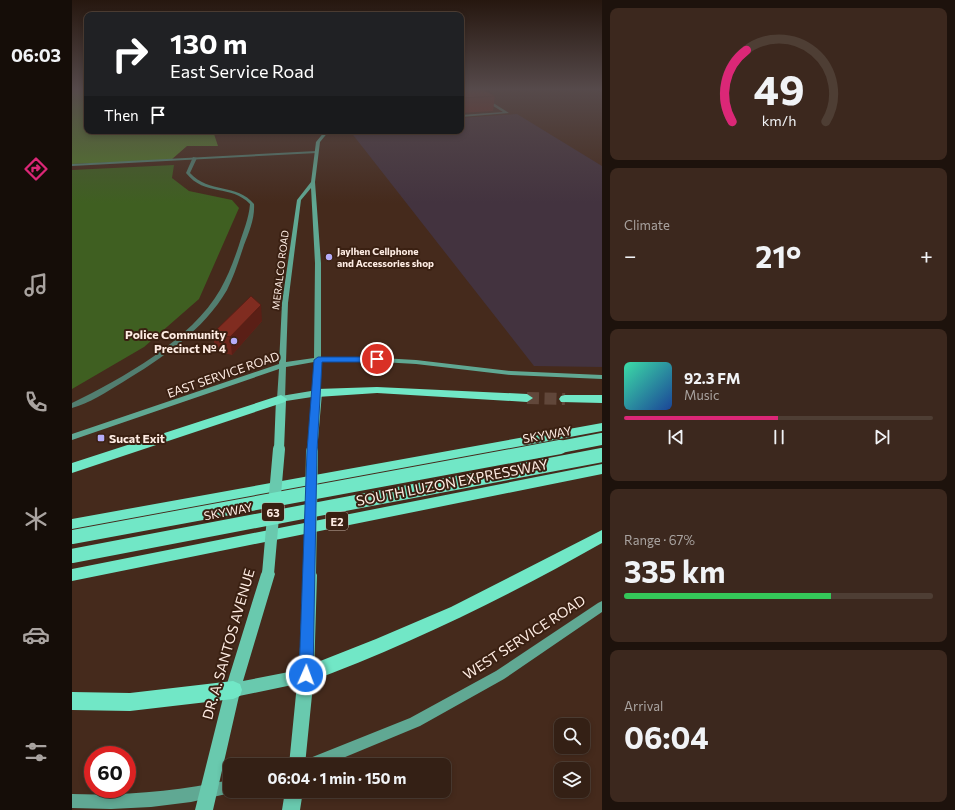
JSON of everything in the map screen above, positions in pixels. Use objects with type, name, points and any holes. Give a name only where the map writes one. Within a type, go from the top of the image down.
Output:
[{"type":"highway","points":[[317,393],[377,390],[527,398]]},
{"type":"highway","points":[[72,468],[143,446],[281,399]]},
{"type":"highway","points":[[565,399],[602,399]]},
{"type":"highway","name":"SOUTH LUZON EXPRESSWAY","points":[[72,524],[602,427]]},
{"type":"highway","name":"SKYWAY","points":[[72,537],[602,439]]},
{"type":"highway","name":"SKYWAY","points":[[72,556],[602,455]]},
{"type":"highway","name":"SOUTH LUZON EXPRESSWAY","points":[[72,575],[602,469]]},
{"type":"highway","points":[[306,675],[417,631],[526,578],[602,536]]},
{"type":"highway","points":[[72,701],[130,702],[233,690]]},
{"type":"main road","points":[[298,758],[306,675],[310,575],[312,451],[318,360],[318,263],[313,182],[318,142],[325,134]]},
{"type":"main road","name":"MERALCO ROAD","points":[[282,365],[285,303],[299,200],[313,182]]},
{"type":"main road","name":"EAST SERVICE ROAD","points":[[72,437],[282,365],[318,360],[390,360],[511,373],[602,377]]},
{"type":"main road","name":"DR. A. SANTOS AVENUE","points":[[204,810],[233,690],[268,574],[279,449],[282,365]]},
{"type":"main road","points":[[281,399],[317,393]]},
{"type":"main road","name":"WEST SERVICE ROAD","points":[[327,758],[415,722],[461,697],[500,675],[602,606]]},
{"type":"main road","points":[[233,690],[306,675]]},
{"type":"main road","points":[[72,801],[95,802],[145,800],[208,792],[223,789]]},
{"type":"main road","points":[[291,810],[293,798]]},
{"type":"street","points":[[72,166],[316,153]]},
{"type":"street","points":[[72,406],[146,364],[174,343],[211,309],[223,291],[234,266],[252,213],[252,204],[245,196],[202,186],[193,180],[188,173],[194,160]]},
{"type":"shaded area","points":[[464,128],[540,128],[602,166],[602,367],[534,366],[352,134],[464,134]]},
{"type":"green space","points":[[72,128],[84,128],[84,134],[214,134],[218,146],[187,146],[171,160],[72,164]]},
{"type":"green space","points":[[174,165],[172,178],[189,191],[232,200],[239,208],[199,299],[144,347],[72,389],[72,170]]},
{"type":"building","points":[[251,296],[261,305],[230,337],[213,333]]},
{"type":"tunnel","points":[[527,398],[565,399]]},
{"type":"place","name":"Jaylhen Cellphone and Accessories shop","points":[[329,257]]},
{"type":"place","name":"Police Community Precinct № 4","points":[[234,341]]},
{"type":"place","name":"Sucat Exit","points":[[101,438]]},
{"type":"route","points":[[306,675],[310,575],[312,451],[318,360],[377,359]]}]
